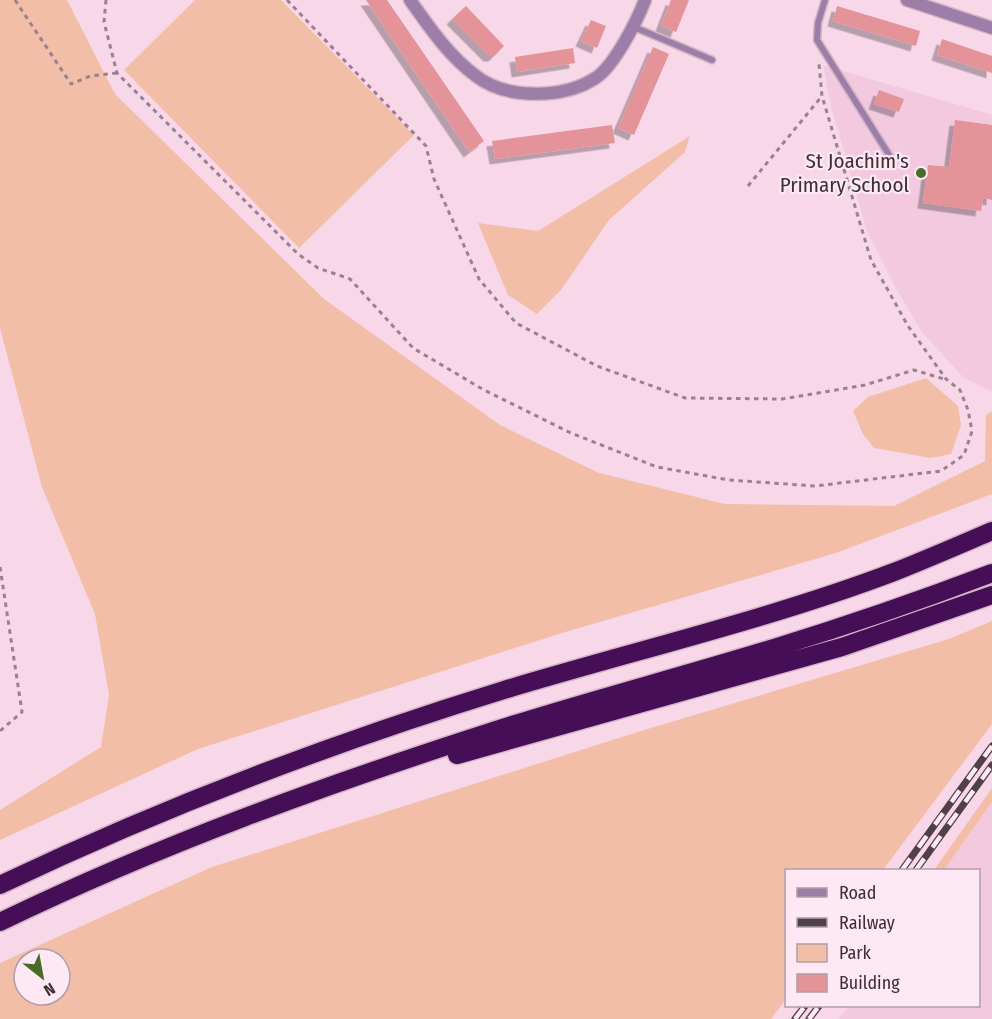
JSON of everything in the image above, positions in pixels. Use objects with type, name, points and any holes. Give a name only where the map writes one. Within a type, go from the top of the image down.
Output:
[{"type":"highway","points":[[0,885],[221,788],[336,746],[503,691],[764,614],[893,572],[992,531]]},
{"type":"highway","points":[[0,922],[63,891],[239,818],[407,759],[777,647],[904,606],[992,573]]},
{"type":"highway","points":[[239,818],[842,647],[992,595]]},
{"type":"street","points":[[410,0],[444,48],[478,78],[519,93],[562,93],[598,76],[634,27],[645,0]]},
{"type":"street","points":[[907,0],[992,28]]},
{"type":"lane","points":[[825,0],[818,23],[817,40],[891,158]]},
{"type":"lane","points":[[634,27],[712,60]]},
{"type":"path","points":[[15,0],[71,84],[90,76],[117,72]]},
{"type":"path","points":[[106,0],[104,22],[117,72],[298,254],[318,268],[350,279],[414,348],[484,390],[571,433],[657,466],[729,480],[815,486],[941,471],[964,455],[972,431],[968,410],[960,390],[946,379],[908,326],[871,260],[822,96],[817,40]]},
{"type":"path","points":[[287,0],[426,146],[434,179],[479,279],[516,323],[597,366],[686,398],[782,399],[865,385],[914,370],[946,379]]},
{"type":"path","points":[[748,186],[822,96]]},
{"type":"path","points":[[0,567],[22,712],[0,731]]},
{"type":"shaded area","name":"St Joachim's Primary School","points":[[823,65],[992,115],[992,392],[963,377],[922,332],[893,283],[867,231],[831,106]]},
{"type":"shaded area","points":[[992,802],[992,1019],[839,1019],[848,1007],[980,1007],[980,869],[945,869]]},
{"type":"green space","points":[[0,0],[67,0],[115,94],[324,299],[500,425],[599,473],[725,504],[894,506],[985,461],[986,415],[992,411],[992,494],[836,553],[562,633],[198,749],[0,840],[0,810],[101,747],[109,695],[95,614],[42,487],[0,328]]},
{"type":"green space","points":[[195,0],[281,0],[414,135],[299,248],[124,70]]},
{"type":"green space","points":[[690,136],[685,152],[609,220],[561,290],[537,314],[508,295],[478,223],[538,231]]},
{"type":"green space","points":[[926,378],[958,406],[961,425],[951,454],[931,458],[874,448],[863,434],[853,411],[868,397]]},
{"type":"green space","points":[[992,621],[992,724],[884,869],[785,869],[785,1000],[771,1019],[0,1019],[0,963],[12,958],[12,1007],[72,1007],[72,947],[35,947],[212,867],[641,731],[949,639]]},
{"type":"green space","points":[[992,788],[992,802],[945,869],[935,869]]},
{"type":"building","points":[[366,0],[387,0],[484,141],[469,152]]},
{"type":"building","points":[[671,0],[689,0],[676,32],[661,26]]},
{"type":"building","points":[[466,6],[504,46],[494,56],[489,56],[452,19]]},
{"type":"building","points":[[837,6],[920,31],[916,46],[833,21]]},
{"type":"building","points":[[591,20],[606,26],[597,48],[581,41]]},
{"type":"building","points":[[942,39],[992,56],[992,73],[937,55]]},
{"type":"building","points":[[653,47],[669,54],[634,135],[618,128]]},
{"type":"building","points":[[573,48],[575,63],[517,72],[515,57]]},
{"type":"building","points":[[879,90],[904,99],[899,112],[874,104]]},
{"type":"building","points":[[955,120],[992,125],[992,200],[983,198],[981,211],[923,203],[928,165],[949,167]]},
{"type":"building","points":[[612,125],[615,143],[495,159],[492,141]]},
{"type":"railway","points":[[903,869],[992,746]]},
{"type":"railway","points":[[917,869],[992,765]]},
{"type":"railway","points":[[795,1019],[804,1007]]},
{"type":"railway","points":[[809,1019],[818,1007]]},
{"type":"place","name":"St Joachim's Primary School","points":[[921,173]]}]
